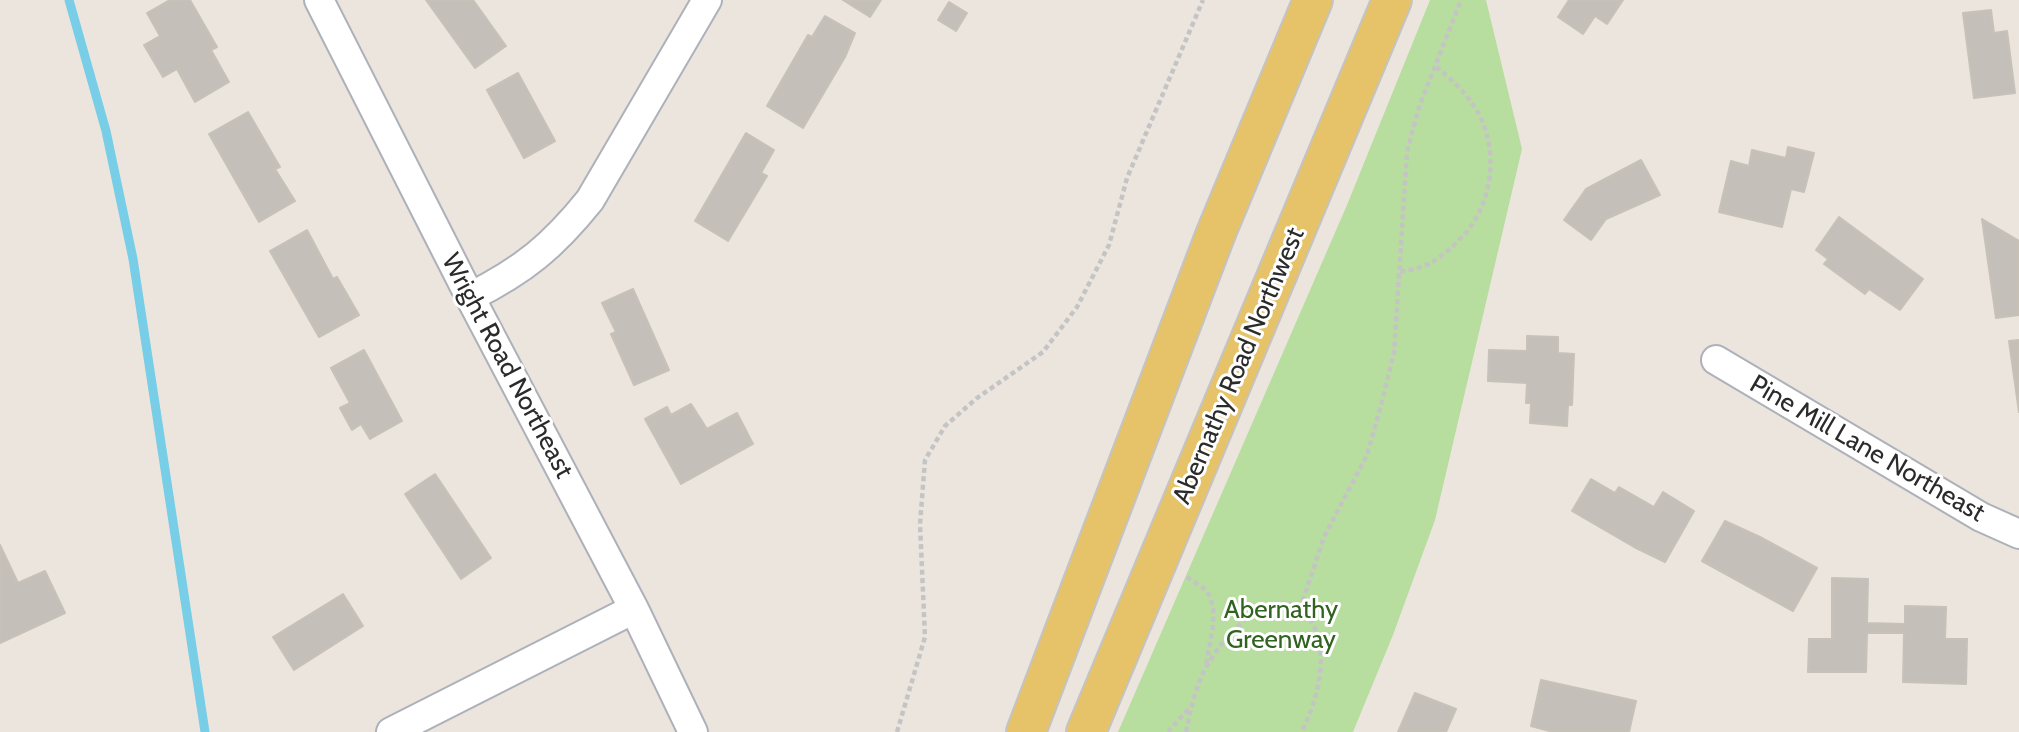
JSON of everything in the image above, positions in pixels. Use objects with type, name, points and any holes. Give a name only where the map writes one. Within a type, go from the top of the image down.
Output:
[{"type":"main road","points":[[1026,732],[1216,233],[1313,0]]},
{"type":"main road","name":"Abernathy Road Northwest","points":[[1086,732],[1392,0]]},
{"type":"street","name":"Wright Road Northeast","points":[[319,0],[470,297],[634,609],[693,732]]},
{"type":"street","points":[[470,297],[509,278],[539,256],[567,229],[590,200],[708,0]]},
{"type":"street","name":"Pine Mill Lane Northeast","points":[[1716,360],[1981,517],[2019,534]]},
{"type":"street","points":[[391,732],[634,609]]},
{"type":"path","points":[[897,732],[925,637],[920,524],[925,460],[945,426],[977,398],[1043,352],[1077,307],[1109,245],[1127,178],[1154,121],[1203,0]]},
{"type":"path","points":[[1300,609],[1324,537],[1355,481],[1373,432],[1394,353],[1407,152],[1419,107],[1461,0]]},
{"type":"path","points":[[1401,271],[1414,271],[1434,262],[1461,238],[1480,212],[1489,189],[1491,156],[1483,124],[1472,103],[1435,65]]},
{"type":"path","points":[[1186,576],[1200,585],[1209,596],[1213,616],[1206,669]]},
{"type":"path","points":[[1186,732],[1191,706],[1217,650],[1254,613],[1272,604],[1284,603],[1300,609],[1314,623],[1320,638],[1322,660],[1317,690],[1301,732]]},
{"type":"path","points":[[1168,732],[1191,706]]},
{"type":"green space","name":"Abernathy Greenway","points":[[1430,0],[1486,0],[1522,149],[1435,520],[1393,635],[1353,732],[1118,732],[1347,205]]},
{"type":"building","points":[[170,0],[190,0],[217,47],[211,50],[229,82],[195,102],[177,69],[163,77],[144,45],[160,36],[147,13]]},
{"type":"building","points":[[426,0],[473,0],[506,46],[475,68]]},
{"type":"building","points":[[843,0],[881,0],[870,17]]},
{"type":"building","points":[[1569,0],[1623,0],[1607,24],[1595,16],[1583,34],[1558,17]]},
{"type":"building","points":[[949,2],[967,13],[956,31],[938,20]]},
{"type":"building","points":[[1991,10],[1994,33],[2007,31],[2015,93],[1974,98],[1963,13]]},
{"type":"building","points":[[825,16],[855,33],[845,57],[803,128],[767,106],[808,35],[812,37]]},
{"type":"building","points":[[518,73],[555,141],[524,158],[487,90]]},
{"type":"building","points":[[248,112],[280,167],[275,169],[295,201],[259,222],[209,134]]},
{"type":"building","points":[[746,133],[774,150],[761,173],[767,176],[728,241],[695,221]]},
{"type":"building","points":[[1788,147],[1814,153],[1804,192],[1791,189],[1782,227],[1719,212],[1731,161],[1749,166],[1752,150],[1786,158]]},
{"type":"building","points":[[1641,160],[1660,195],[1606,219],[1591,240],[1564,220],[1586,189]]},
{"type":"building","points":[[1839,217],[1923,279],[1900,310],[1869,289],[1865,294],[1824,264],[1828,259],[1816,250]]},
{"type":"building","points":[[1982,219],[2019,241],[2019,315],[1996,318]]},
{"type":"building","points":[[307,230],[333,279],[337,277],[359,315],[319,337],[270,251]]},
{"type":"building","points":[[633,289],[669,370],[634,385],[611,334],[616,332],[602,303]]},
{"type":"building","points":[[1527,336],[1558,337],[1558,353],[1574,354],[1572,405],[1568,405],[1567,426],[1530,423],[1531,403],[1526,403],[1527,383],[1488,381],[1489,350],[1527,351]]},
{"type":"building","points":[[2019,340],[2019,412],[2009,341]]},
{"type":"building","points":[[364,350],[402,421],[370,439],[361,424],[352,430],[340,408],[350,403],[331,368]]},
{"type":"building","points":[[691,404],[707,429],[737,413],[753,444],[681,484],[645,419],[667,407],[671,415]]},
{"type":"building","points":[[435,474],[491,558],[461,579],[405,494]]},
{"type":"building","points":[[1591,479],[1615,493],[1619,487],[1654,507],[1663,492],[1694,511],[1665,562],[1572,511]]},
{"type":"building","points":[[1725,521],[1817,568],[1793,611],[1702,561]]},
{"type":"building","points":[[0,545],[18,583],[45,571],[65,613],[0,643]]},
{"type":"building","points":[[1832,578],[1868,579],[1867,623],[1905,624],[1905,606],[1946,607],[1945,639],[1967,639],[1966,684],[1903,682],[1904,633],[1867,633],[1866,672],[1808,672],[1809,639],[1832,639]]},
{"type":"building","points":[[343,594],[363,626],[294,670],[273,637]]},
{"type":"building","points":[[1541,680],[1636,701],[1629,732],[1553,732],[1531,726]]},
{"type":"building","points":[[1415,693],[1456,709],[1446,732],[1398,732]]},
{"type":"waterway","points":[[69,0],[106,131],[133,259],[205,732]]}]
